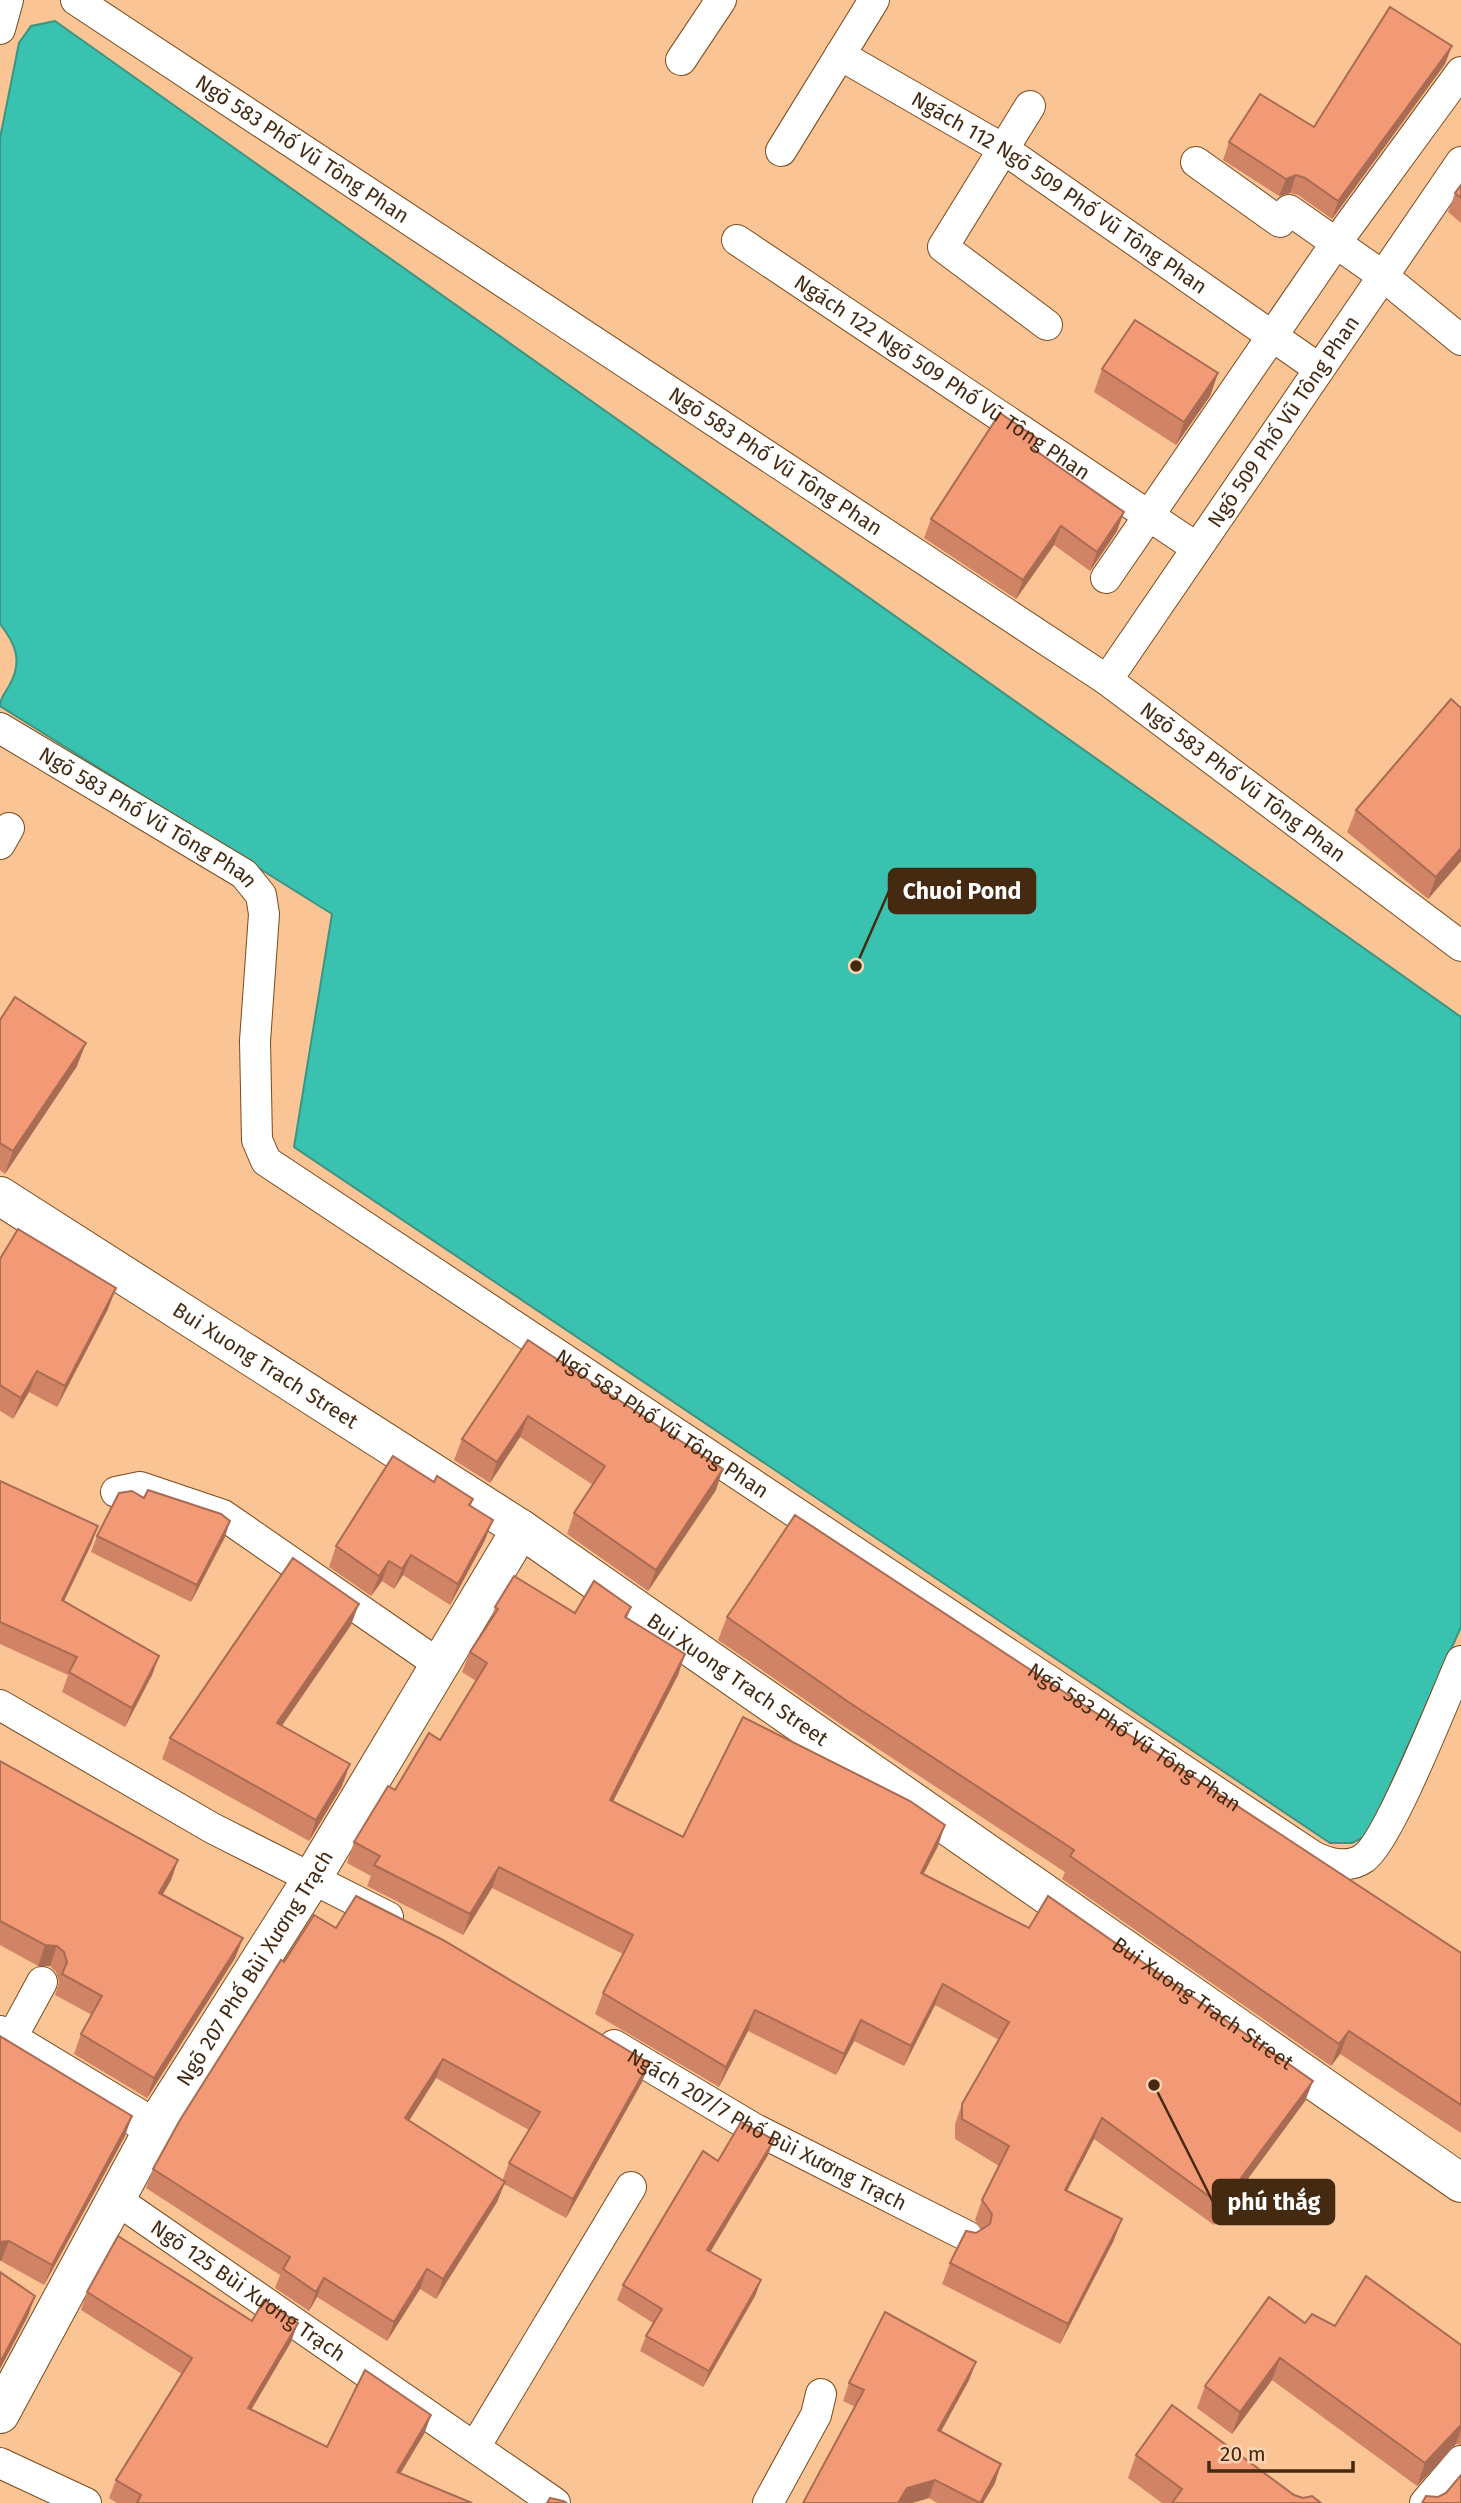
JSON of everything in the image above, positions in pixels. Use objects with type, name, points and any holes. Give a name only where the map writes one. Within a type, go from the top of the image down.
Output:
[{"type":"street","name":"Bui Xuong Trach Street","points":[[0,1196],[521,1529],[1461,2183]]},
{"type":"street","name":"Ngõ 207 Phố Bùi Xương Trạch","points":[[0,2414],[43,2305],[114,2198],[154,2129],[311,1880],[521,1529]]},
{"type":"street","points":[[5,2038],[154,2129]]},
{"type":"lane","points":[[0,29],[8,0]]},
{"type":"lane","name":"Ngõ 583 Phố Vũ Tông Phan","points":[[76,0],[1107,681],[1461,946]]},
{"type":"lane","points":[[681,60],[722,0]]},
{"type":"lane","points":[[781,151],[874,0]]},
{"type":"lane","name":"Ngách 112 Ngõ 509 Phố Vũ Tông Phan","points":[[840,55],[997,148],[1005,150],[1318,368]]},
{"type":"lane","points":[[1106,578],[1336,243],[1461,73]]},
{"type":"lane","points":[[1030,106],[943,247],[1047,325]]},
{"type":"lane","points":[[1196,162],[1280,222],[1289,210],[1383,276],[1461,340]]},
{"type":"lane","name":"Ngõ 509 Phố Vũ Tông Phan","points":[[1107,681],[1461,162]]},
{"type":"lane","name":"Ngách 122 Ngõ 509 Phố Vũ Tông Phan","points":[[737,240],[1197,548]]},
{"type":"lane","name":"Ngõ 583 Phố Vũ Tông Phan","points":[[0,728],[244,874],[256,885],[264,914],[256,1041],[257,1140],[267,1161],[1313,1856],[1345,1865],[1358,1862],[1369,1854],[1393,1813],[1461,1661]]},
{"type":"lane","points":[[116,1492],[140,1488],[223,1515],[440,1665]]},
{"type":"lane","points":[[0,1705],[212,1828],[311,1880],[408,1926]]},
{"type":"lane","points":[[5,2038],[42,1982]]},
{"type":"lane","name":"Ngách 207/7 Phố Bùi Xương Trạch","points":[[586,2029],[753,2128],[967,2236]]},
{"type":"lane","points":[[475,2447],[631,2187]]},
{"type":"lane","name":"Ngõ 125 Bùi Xương Trạch","points":[[114,2198],[555,2503]]},
{"type":"lane","points":[[768,2503],[816,2415],[821,2394]]},
{"type":"lane","points":[[1425,2503],[1461,2462]]},
{"type":"lane","points":[[0,2463],[86,2503]]},
{"type":"water","points":[[55,21],[1461,1017],[1461,1627],[1368,1835],[1352,1843],[1330,1843],[294,1147],[332,914],[0,706],[17,661],[14,646],[0,624],[0,138],[19,43],[31,26]]},
{"type":"building","points":[[1390,7],[1452,46],[1338,201],[1305,178],[1296,175],[1286,179],[1229,142],[1260,94],[1314,127]]},
{"type":"building","points":[[1461,185],[1461,198],[1455,193]]},
{"type":"building","points":[[1135,320],[1218,373],[1184,422],[1102,369]]},
{"type":"building","points":[[1000,413],[1038,439],[1032,448],[1124,512],[1097,552],[1061,526],[1023,580],[931,519]]},
{"type":"building","points":[[1451,699],[1461,708],[1461,848],[1436,877],[1356,810]]},
{"type":"building","points":[[15,997],[86,1043],[13,1151],[0,1143],[0,1020]]},
{"type":"building","points":[[18,1229],[116,1288],[65,1386],[37,1371],[21,1398],[0,1385],[0,1259]]},
{"type":"building","points":[[528,1340],[723,1469],[656,1570],[574,1513],[605,1466],[528,1416],[497,1462],[462,1439]]},
{"type":"building","points":[[393,1456],[434,1482],[437,1476],[473,1499],[469,1505],[493,1520],[458,1584],[411,1555],[402,1569],[389,1561],[379,1576],[336,1546]]},
{"type":"building","points":[[0,1481],[98,1526],[62,1600],[159,1656],[132,1708],[69,1672],[77,1657],[0,1622]]},
{"type":"building","points":[[148,1490],[221,1514],[230,1521],[197,1585],[97,1536],[119,1493],[132,1491],[144,1498]]},
{"type":"building","points":[[795,1515],[1461,1953],[1461,2105],[1349,2031],[1339,2044],[1070,1856],[1074,1850],[847,1701],[727,1617]]},
{"type":"building","points":[[293,1558],[359,1604],[277,1723],[350,1764],[316,1820],[170,1738]]},
{"type":"building","points":[[514,1576],[575,1613],[594,1581],[631,1607],[625,1617],[685,1654],[610,1800],[683,1837],[743,1717],[910,1801],[945,1825],[921,1873],[1029,1928],[1048,1896],[1313,2081],[1221,2205],[1102,2118],[1065,2190],[1122,2219],[1068,2324],[950,2263],[966,2231],[976,2233],[990,2224],[992,2214],[982,2200],[1009,2146],[962,2119],[962,2104],[1009,2022],[943,1984],[911,2046],[861,2020],[844,2054],[755,2010],[726,2067],[603,1993],[633,1935],[499,1867],[470,1914],[374,1865],[380,1856],[354,1842],[388,1786],[395,1790],[429,1733],[440,1740],[487,1663],[470,1652],[498,1609],[495,1607]]},
{"type":"building","points":[[0,1761],[178,1860],[159,1893],[243,1938],[154,2078],[81,2034],[102,1996],[62,1974],[67,1962],[64,1952],[57,1946],[45,1945],[0,1921]]},
{"type":"building","points":[[356,1896],[443,1940],[649,2063],[573,2199],[509,2163],[540,2112],[443,2059],[405,2118],[505,2182],[443,2279],[427,2269],[394,2322],[324,2278],[316,2292],[283,2269],[290,2257],[153,2169],[180,2120],[281,1960],[284,1962],[314,1915],[336,1928]]},
{"type":"building","points":[[0,2036],[132,2116],[52,2265],[9,2241],[0,2242]]},
{"type":"building","points":[[741,2122],[774,2140],[707,2250],[761,2280],[709,2371],[646,2336],[662,2309],[623,2285],[703,2151],[718,2161]]},
{"type":"building","points":[[118,2236],[252,2321],[264,2300],[298,2323],[248,2408],[327,2447],[365,2370],[431,2415],[397,2472],[472,2503],[137,2503],[141,2495],[116,2480],[192,2358],[87,2292]]},
{"type":"building","points":[[0,2272],[35,2296],[0,2363]]},
{"type":"building","points":[[1366,2276],[1461,2345],[1461,2425],[1425,2463],[1280,2358],[1240,2412],[1205,2386],[1269,2297],[1305,2323],[1312,2314],[1335,2326]]},
{"type":"building","points":[[885,2312],[976,2362],[938,2430],[1001,2464],[980,2503],[935,2480],[907,2488],[898,2503],[803,2503],[864,2390],[849,2383]]},
{"type":"building","points":[[1172,2405],[1294,2495],[1303,2498],[1312,2496],[1321,2503],[1172,2503],[1182,2489],[1136,2455]]},
{"type":"building","points":[[1461,2475],[1461,2503],[1422,2503],[1426,2496],[1438,2497],[1446,2493]]},
{"type":"building","points":[[550,2498],[563,2501],[567,2503],[547,2503]]},
{"type":"place","name":"Chuoi Pond","points":[[856,966]]},
{"type":"place","name":"phú thắg","points":[[1154,2085]]}]
